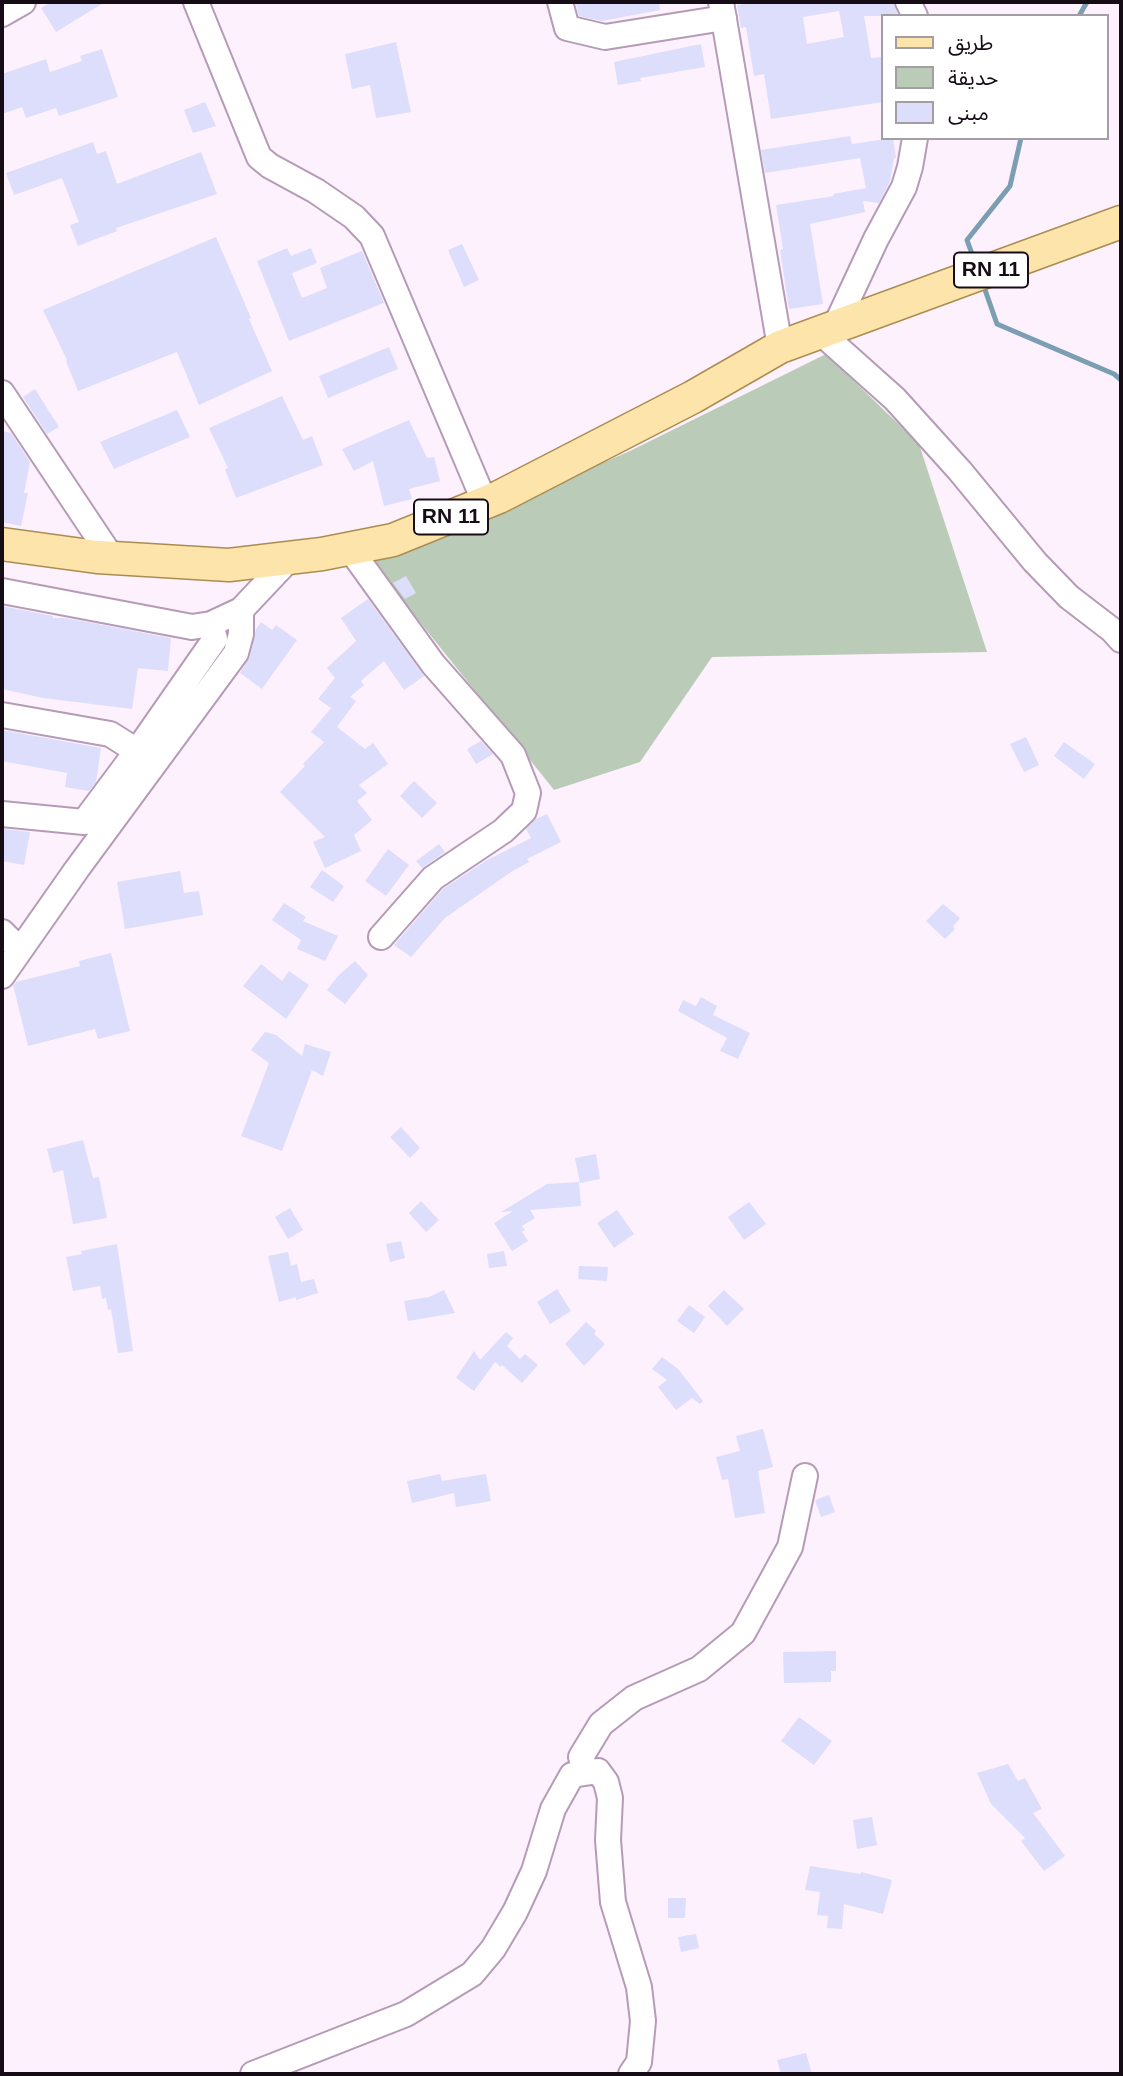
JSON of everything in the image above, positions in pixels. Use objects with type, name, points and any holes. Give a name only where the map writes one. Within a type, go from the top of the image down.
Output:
[{"type":"main road","name":"RN 11","points":[[2,544],[113,558],[229,565],[350,549],[393,540],[485,503],[693,397],[780,347],[1121,222]]},
{"type":"street","points":[[2,14],[23,2]]},
{"type":"street","points":[[197,2],[259,157],[354,217],[372,236],[485,503]]},
{"type":"street","points":[[560,2],[567,28],[605,37],[723,10],[780,347]]},
{"type":"street","points":[[915,140],[904,187],[876,239],[839,326],[895,399],[960,471],[1035,562],[1069,597],[1121,640]]},
{"type":"street","points":[[2,393],[113,558]]},
{"type":"street","points":[[350,549],[433,664],[513,755],[528,793],[524,811],[503,831],[433,878],[381,937]]},
{"type":"street","points":[[2,975],[236,653],[241,622],[290,558]]},
{"type":"street","points":[[2,591],[192,626],[241,622]]},
{"type":"street","points":[[2,814],[84,822],[215,639],[211,624]]},
{"type":"street","points":[[2,715],[110,734],[137,751]]},
{"type":"street","points":[[2,932],[20,950]]},
{"type":"street","points":[[586,1772],[582,1757],[601,1724],[634,1698],[699,1669],[743,1633],[790,1547],[805,1476]]},
{"type":"street","points":[[253,2074],[406,2014],[472,1974],[493,1949],[515,1912],[534,1871],[553,1809],[572,1775],[598,1771],[606,1783],[610,1798],[608,1840],[613,1902],[639,1987],[643,2021],[639,2062],[632,2074]]},
{"type":"green space","points":[[826,354],[919,444],[987,652],[712,657],[640,762],[554,790],[372,562],[630,451]]},
{"type":"building","points":[[51,2],[105,2],[56,32],[41,8]]},
{"type":"building","points":[[575,2],[659,2],[660,10],[602,21],[579,16]]},
{"type":"building","points":[[757,2],[893,2],[897,14],[864,16],[871,58],[881,57],[881,102],[771,119],[764,74],[754,76],[746,27],[741,28],[737,5]],"holes":[[[839,11],[844,37],[807,44],[803,17]]]},
{"type":"building","points":[[396,42],[411,112],[376,118],[370,85],[352,89],[345,54]]},
{"type":"building","points":[[701,44],[705,67],[640,78],[641,81],[618,85],[614,62]]},
{"type":"building","points":[[102,49],[118,97],[59,116],[56,108],[26,118],[22,107],[2,114],[2,74],[46,59],[50,72],[82,61],[80,56]]},
{"type":"building","points":[[205,102],[216,126],[193,133],[184,110]]},
{"type":"building","points":[[850,136],[852,144],[893,140],[896,158],[890,181],[879,203],[863,201],[865,212],[810,224],[823,304],[789,309],[776,205],[866,188],[860,158],[765,173],[761,150]]},
{"type":"building","points":[[93,142],[97,154],[106,151],[117,184],[201,152],[217,194],[116,228],[117,231],[78,246],[70,225],[79,222],[62,178],[14,195],[6,173]]},
{"type":"building","points":[[216,237],[272,371],[199,405],[177,352],[78,391],[67,360],[43,310]]},
{"type":"building","points":[[462,244],[479,280],[464,287],[448,250]]},
{"type":"building","points":[[287,248],[291,256],[311,248],[317,263],[292,273],[302,298],[327,288],[320,268],[362,251],[384,303],[289,341],[257,261]]},
{"type":"building","points":[[389,347],[398,369],[328,398],[319,376]]},
{"type":"building","points":[[35,389],[59,427],[47,434],[23,397]]},
{"type":"building","points":[[282,396],[303,440],[312,436],[323,465],[236,498],[225,469],[228,468],[209,428]]},
{"type":"building","points":[[177,410],[190,437],[114,469],[100,442]]},
{"type":"building","points":[[409,420],[427,458],[434,457],[440,481],[409,489],[412,499],[384,506],[373,461],[354,471],[342,449]]},
{"type":"building","points":[[2,431],[11,433],[30,462],[24,493],[28,493],[21,526],[2,522]]},
{"type":"building","points":[[406,576],[416,593],[405,599],[393,583]]},
{"type":"building","points":[[368,599],[424,676],[404,690],[384,661],[361,681],[364,685],[350,697],[356,701],[337,727],[365,749],[373,743],[388,764],[359,785],[367,793],[357,801],[372,820],[354,835],[361,851],[325,868],[313,842],[325,837],[280,792],[324,742],[311,732],[331,708],[318,699],[335,678],[327,668],[356,641],[341,618]]},
{"type":"building","points":[[2,606],[53,618],[66,618],[171,638],[168,671],[138,668],[132,709],[43,698],[2,689]]},
{"type":"building","points":[[261,622],[272,630],[276,625],[297,640],[262,689],[240,673],[250,657],[256,629]]},
{"type":"building","points":[[2,730],[101,748],[96,782],[89,791],[65,787],[67,773],[2,761]]},
{"type":"building","points":[[1026,737],[1039,765],[1024,772],[1010,744]]},
{"type":"building","points":[[481,741],[493,754],[476,764],[467,749]]},
{"type":"building","points":[[1064,742],[1095,764],[1084,779],[1054,756]]},
{"type":"building","points":[[414,781],[437,803],[422,818],[400,796]]},
{"type":"building","points":[[547,814],[561,842],[527,859],[529,862],[445,918],[411,957],[394,945],[443,889],[487,860],[531,838],[526,829],[536,819]]},
{"type":"building","points":[[2,829],[30,832],[24,865],[2,861]]},
{"type":"building","points":[[439,844],[445,852],[422,868],[416,861]]},
{"type":"building","points":[[388,849],[409,865],[386,896],[365,881]]},
{"type":"building","points":[[322,870],[344,886],[333,902],[310,887]]},
{"type":"building","points":[[180,871],[184,893],[199,891],[203,915],[125,929],[117,882]]},
{"type":"building","points":[[284,903],[306,917],[303,921],[338,936],[325,961],[297,949],[301,940],[272,920]]},
{"type":"building","points":[[943,904],[960,918],[953,927],[955,929],[945,939],[926,921]]},
{"type":"building","points":[[111,953],[130,1031],[98,1039],[95,1029],[28,1046],[13,985],[80,966],[79,961]]},
{"type":"building","points":[[355,961],[368,975],[345,1004],[327,990]]},
{"type":"building","points":[[261,964],[282,981],[289,971],[309,985],[286,1019],[243,986]]},
{"type":"building","points":[[701,997],[717,1006],[713,1015],[750,1033],[738,1059],[720,1051],[727,1038],[678,1011],[683,1000],[696,1006]]},
{"type":"building","points":[[265,1032],[276,1035],[302,1056],[305,1044],[331,1052],[323,1076],[312,1070],[282,1151],[241,1136],[269,1063],[251,1050]]},
{"type":"building","points":[[401,1127],[420,1148],[410,1158],[390,1137]]},
{"type":"building","points":[[83,1140],[93,1178],[99,1177],[107,1218],[73,1224],[63,1170],[53,1173],[47,1149]]},
{"type":"building","points":[[596,1154],[600,1179],[580,1183],[575,1158]]},
{"type":"building","points":[[579,1182],[581,1206],[530,1210],[535,1218],[522,1226],[525,1230],[522,1232],[528,1241],[512,1251],[494,1223],[513,1211],[501,1212],[547,1184]]},
{"type":"building","points":[[421,1201],[439,1220],[426,1232],[409,1213]]},
{"type":"building","points":[[749,1202],[766,1224],[744,1240],[728,1217]]},
{"type":"building","points":[[290,1208],[303,1230],[288,1239],[275,1217]]},
{"type":"building","points":[[617,1210],[634,1234],[614,1248],[597,1223]]},
{"type":"building","points":[[401,1241],[405,1258],[390,1262],[386,1244]]},
{"type":"building","points":[[117,1244],[133,1351],[118,1353],[111,1309],[108,1310],[106,1298],[102,1299],[100,1286],[73,1291],[66,1257],[82,1254],[81,1251]]},
{"type":"building","points":[[504,1251],[507,1266],[489,1268],[487,1254]]},
{"type":"building","points":[[288,1252],[291,1266],[297,1264],[301,1282],[314,1279],[318,1293],[279,1302],[268,1256]]},
{"type":"building","points":[[579,1266],[608,1267],[607,1281],[578,1279]]},
{"type":"building","points":[[557,1289],[571,1311],[550,1324],[537,1302]]},
{"type":"building","points":[[444,1290],[455,1313],[408,1321],[404,1301],[429,1297]]},
{"type":"building","points":[[724,1290],[744,1309],[727,1326],[708,1306]]},
{"type":"building","points":[[689,1305],[705,1317],[694,1333],[677,1321]]},
{"type":"building","points":[[586,1322],[605,1344],[584,1366],[565,1344]]},
{"type":"building","points":[[506,1332],[513,1338],[507,1346],[520,1359],[525,1354],[538,1365],[522,1383],[495,1362],[474,1391],[456,1378],[474,1351],[480,1360]]},
{"type":"building","points":[[662,1357],[678,1369],[703,1401],[700,1404],[692,1398],[676,1410],[658,1387],[667,1380],[652,1369]]},
{"type":"building","points":[[763,1429],[773,1467],[758,1471],[765,1513],[735,1518],[728,1479],[722,1480],[716,1457],[740,1451],[736,1436]]},
{"type":"building","points":[[440,1474],[442,1481],[486,1474],[491,1501],[456,1507],[454,1493],[412,1503],[407,1481]]},
{"type":"building","points":[[829,1495],[835,1512],[821,1517],[815,1500]]},
{"type":"building","points":[[836,1651],[836,1671],[831,1671],[831,1682],[784,1683],[783,1652]]},
{"type":"building","points":[[799,1717],[832,1741],[814,1765],[781,1741]]},
{"type":"building","points":[[1008,1764],[1018,1781],[1025,1778],[1042,1809],[1033,1813],[1065,1856],[1044,1871],[1021,1841],[1025,1838],[991,1804],[977,1773]]},
{"type":"building","points":[[872,1817],[877,1845],[857,1849],[853,1820]]},
{"type":"building","points":[[810,1866],[861,1872],[892,1880],[883,1914],[844,1904],[842,1929],[827,1928],[828,1916],[817,1915],[820,1892],[805,1890]]},
{"type":"building","points":[[668,1898],[686,1898],[685,1918],[668,1918]]},
{"type":"building","points":[[696,1934],[699,1948],[681,1952],[678,1937]]},
{"type":"building","points":[[806,2053],[812,2074],[781,2074],[777,2060]]},
{"type":"waterway","points":[[1080,14],[1087,2]]},
{"type":"waterway","points":[[976,265],[967,240],[1010,186],[1021,140]]},
{"type":"waterway","points":[[983,284],[997,324],[1114,374],[1121,380]]}]
